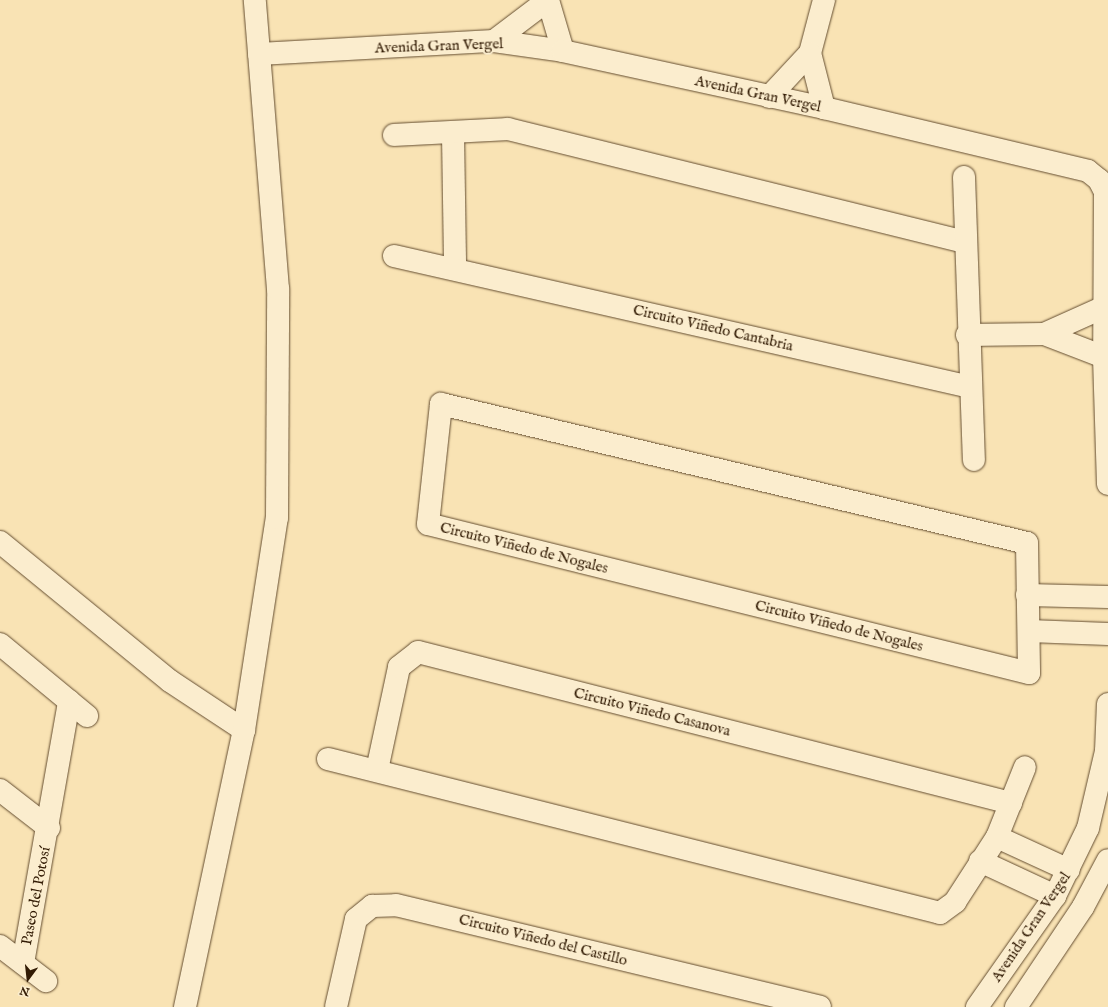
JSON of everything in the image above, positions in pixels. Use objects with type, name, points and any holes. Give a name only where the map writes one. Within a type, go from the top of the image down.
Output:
[{"type":"street","points":[[185,1007],[244,730],[278,518],[278,289],[255,0]]},
{"type":"street","points":[[494,41],[548,0],[563,52]]},
{"type":"street","points":[[769,96],[810,53],[824,0]]},
{"type":"street","name":"Avenida Gran Vergel","points":[[259,54],[494,41],[563,52],[824,108],[1088,172],[1099,180],[1106,192],[1104,307],[1106,331],[1104,357],[1108,484]]},
{"type":"street","points":[[810,53],[824,108]]},
{"type":"street","points":[[394,135],[453,134],[508,129],[964,242]]},
{"type":"street","points":[[453,134],[456,268]]},
{"type":"street","points":[[964,177],[964,242],[967,335],[974,460]]},
{"type":"street","name":"Circuito Viñedo Cantabria","points":[[394,256],[456,268],[970,387]]},
{"type":"street","points":[[1044,334],[1104,307]]},
{"type":"street","points":[[967,335],[1044,334],[1104,357]]},
{"type":"street","name":"Circuito Viñedo de Nogales","points":[[441,404],[1027,543],[1029,631],[1029,673],[428,524],[441,404]]},
{"type":"street","points":[[0,542],[170,681],[244,730]]},
{"type":"street","points":[[1027,595],[1108,597]]},
{"type":"street","points":[[1029,631],[1108,634]]},
{"type":"street","points":[[0,644],[87,716]]},
{"type":"street","name":"Circuito Viñedo Casanova","points":[[377,770],[398,667],[418,652],[1011,803]]},
{"type":"street","name":"Paseo del Potosí","points":[[23,963],[49,828],[69,701]]},
{"type":"street","name":"Avenida Gran Vergel","points":[[977,1007],[1055,896],[1102,803],[1108,704]]},
{"type":"street","points":[[328,759],[377,770],[940,913],[955,902],[980,861],[997,837],[1025,767]]},
{"type":"street","name":"Paseo del Potosí","points":[[0,790],[49,828]]},
{"type":"street","points":[[997,837],[1069,870]]},
{"type":"street","name":"Avenida Gran Vergel","points":[[1016,1007],[1083,907],[1108,860]]},
{"type":"street","points":[[980,861],[1055,896]]},
{"type":"street","name":"Circuito Viñedo del Castillo","points":[[336,1007],[356,919],[372,906],[396,905],[820,1007]]},
{"type":"street","name":"Paseo del Potosí","points":[[0,946],[46,981]]}]
